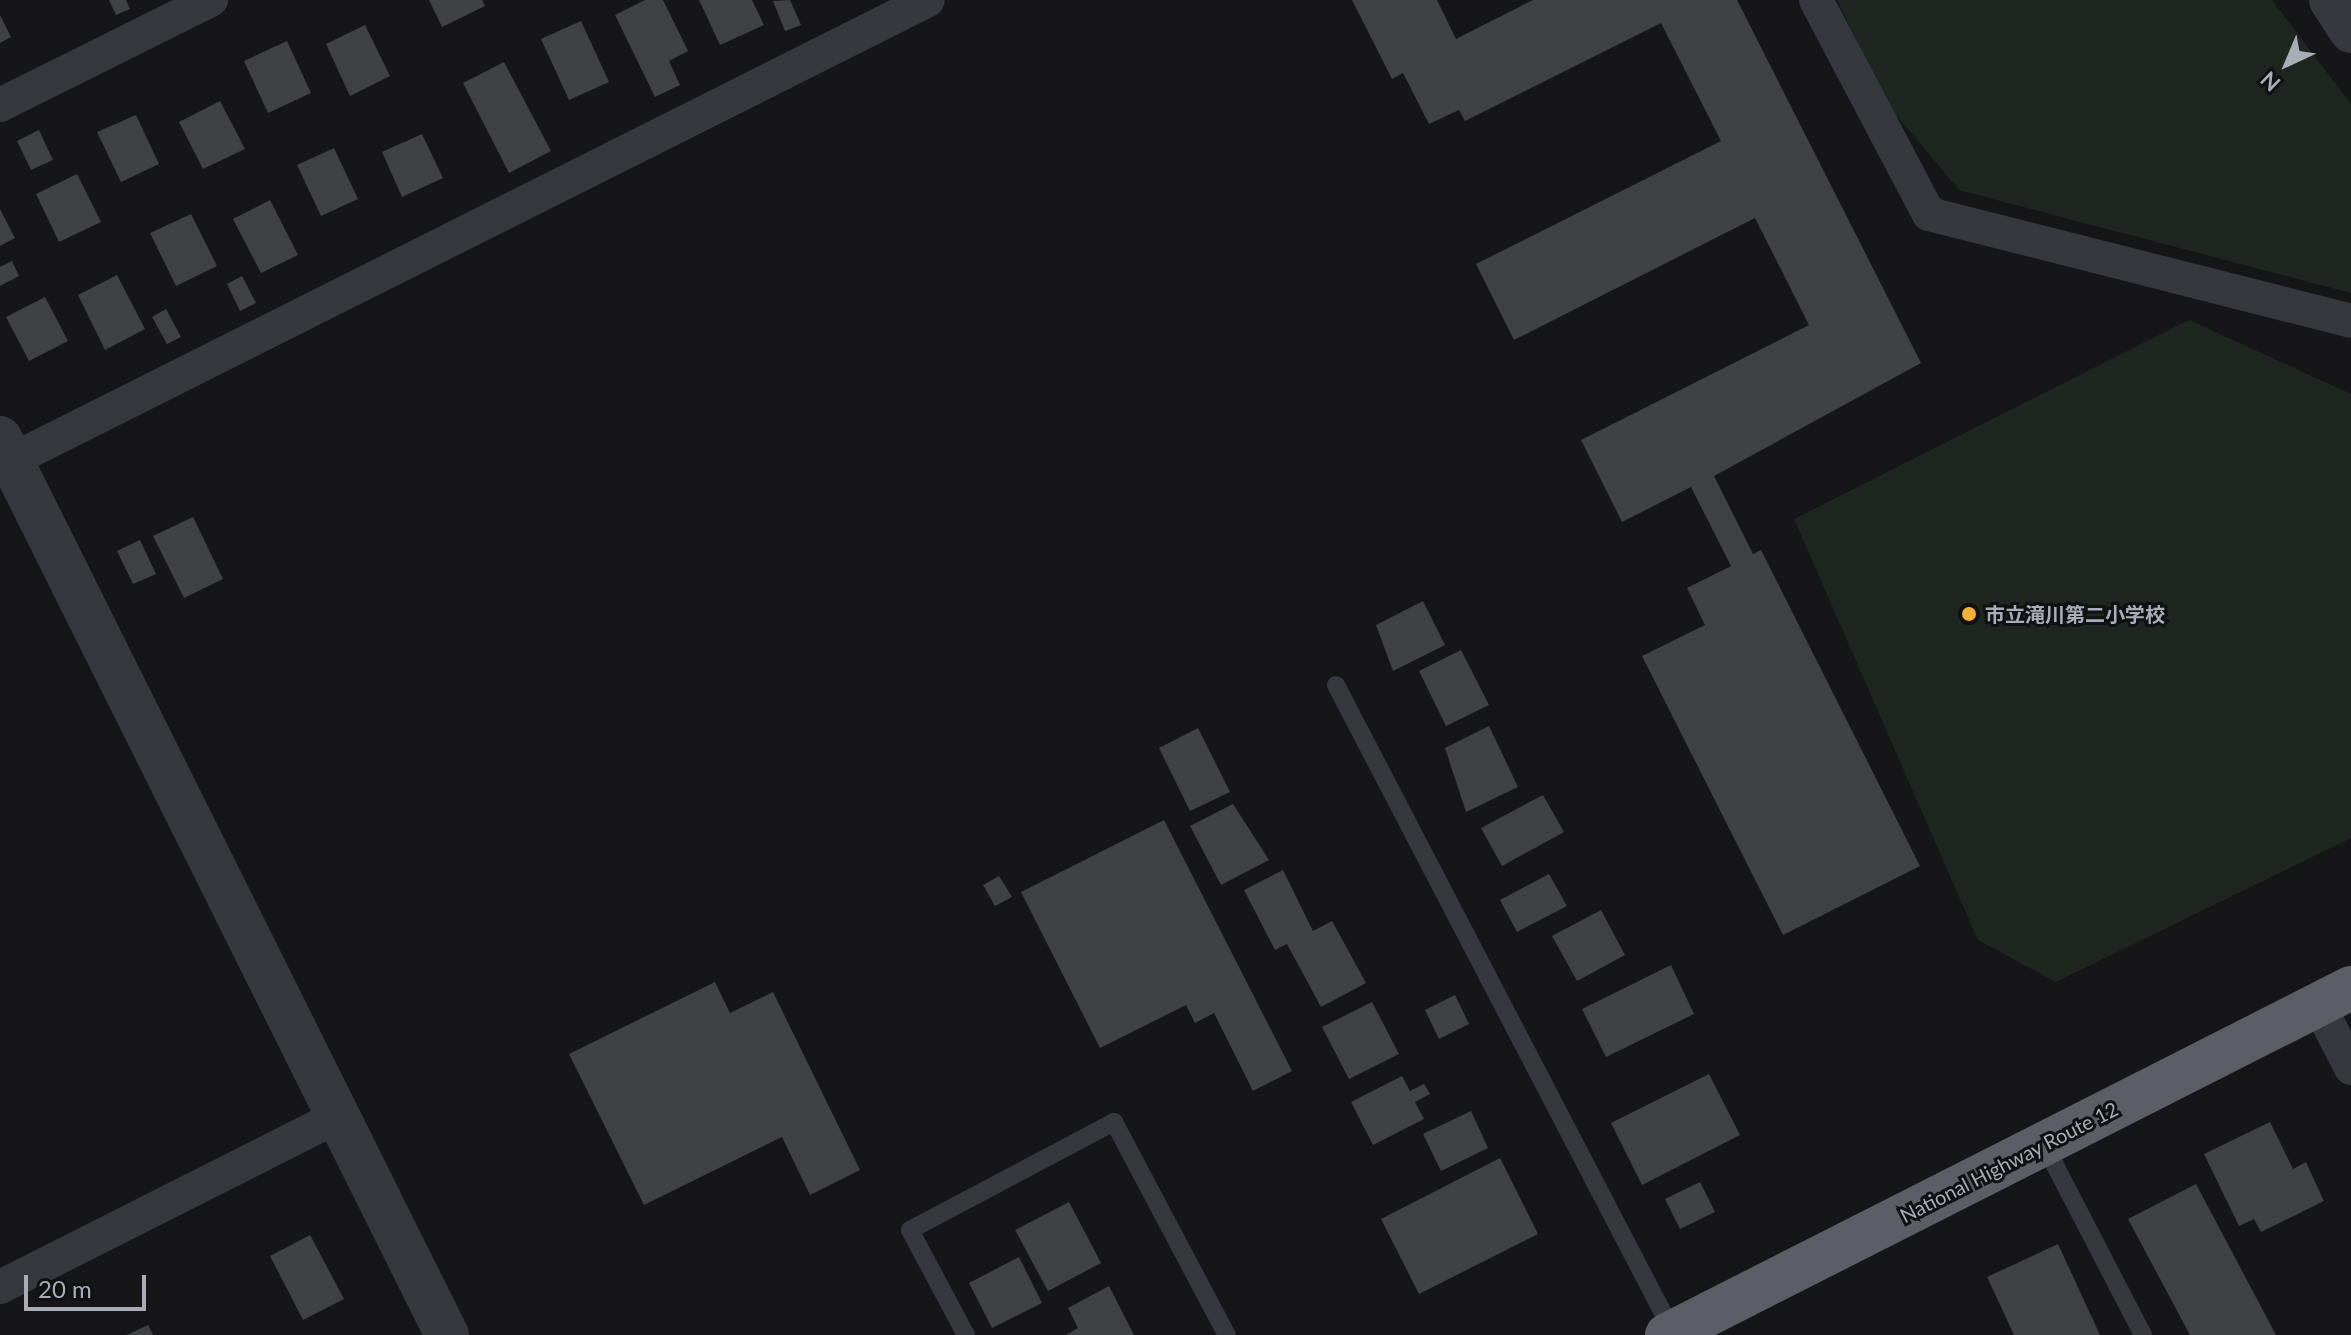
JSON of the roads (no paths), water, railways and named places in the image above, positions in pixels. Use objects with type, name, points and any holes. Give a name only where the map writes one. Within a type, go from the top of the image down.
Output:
[{"type":"highway","name":"National Highway Route 12","points":[[1670,1333],[2335,996]]},
{"type":"street","points":[[0,105],[211,0]]},
{"type":"street","points":[[447,1335],[335,1118],[4,455],[928,0]]},
{"type":"street","points":[[1816,0],[1929,214],[2351,321]]},
{"type":"street","points":[[2331,0],[2351,31]]},
{"type":"street","points":[[2335,996],[2351,1068]]},
{"type":"street","points":[[0,1287],[335,1118]]},
{"type":"lane","points":[[1336,685],[1670,1333]]},
{"type":"lane","points":[[966,1335],[910,1230],[1114,1122],[1227,1335]]},
{"type":"lane","points":[[2044,1144],[2143,1335]]},
{"type":"place","name":"市立滝川第二小学校","points":[[1969,614]]}]
